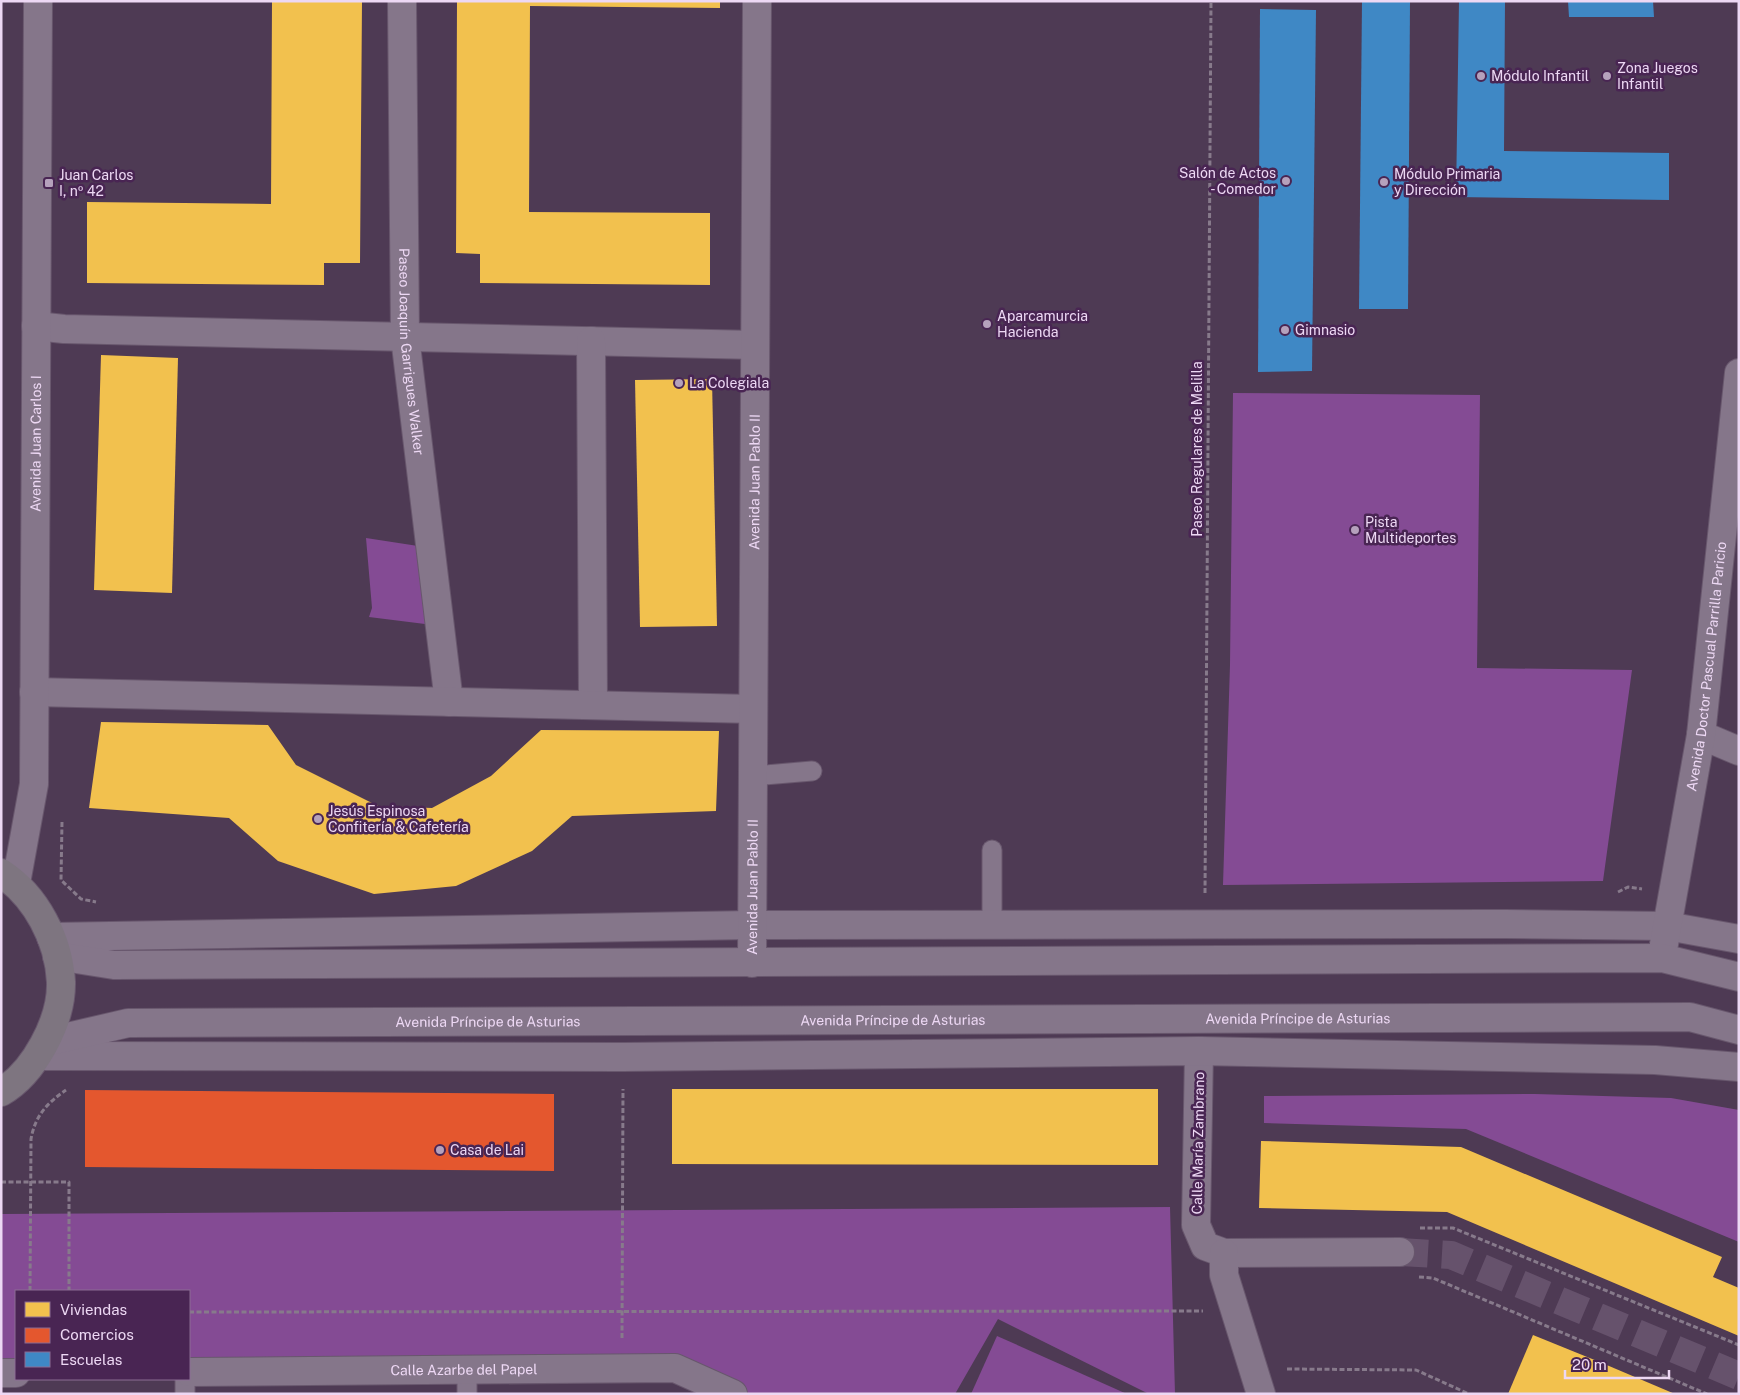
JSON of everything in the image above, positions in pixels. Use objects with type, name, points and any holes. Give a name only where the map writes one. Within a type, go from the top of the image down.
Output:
[{"type":"main road","name":"Avenida Juan Carlos I","points":[[1,1092],[23,1076],[42,1049],[61,984],[54,946],[44,919],[9,878]]},
{"type":"street","name":"Avenida Juan Carlos I","points":[[9,878],[34,784],[38,1]]},
{"type":"street","name":"Paseo Joaquín Garrigues Walker","points":[[402,1],[405,337],[449,702]]},
{"type":"street","name":"Avenida Juan Pablo II","points":[[752,964],[757,1]]},
{"type":"street","points":[[36,326],[64,329],[755,345]]},
{"type":"street","points":[[590,341],[592,705]]},
{"type":"street","name":"Avenida Doctor Pascual Parrilla Paricio","points":[[1662,958],[1701,735],[1733,493],[1739,373]]},
{"type":"street","points":[[34,692],[753,709]]},
{"type":"street","points":[[1701,735],[1739,751]]},
{"type":"street","points":[[54,946],[751,925],[1667,926],[1739,939]]},
{"type":"street","points":[[54,946],[114,965],[752,964],[1662,958],[1739,977]]},
{"type":"street","name":"Avenida Príncipe de Asturias","points":[[42,1049],[128,1023],[1690,1017],[1739,1030]]},
{"type":"street","points":[[42,1049],[623,1057],[1199,1050],[1655,1060],[1739,1067]]},
{"type":"street","name":"Calle María Zambrano","points":[[1199,1050],[1196,1225],[1205,1246],[1224,1253]]},
{"type":"street","points":[[1261,1394],[1224,1275],[1224,1253],[1400,1252]]},
{"type":"street","name":"Calle Azarbe del Papel","points":[[190,1372],[467,1382],[622,1369],[675,1368],[733,1394]]},
{"type":"street","points":[[1,1373],[15,1373]]},
{"type":"lane","points":[[753,776],[812,770]]},
{"type":"lane","points":[[992,850],[992,925]]},
{"type":"lane","points":[[185,1380],[185,1394]]},
{"type":"path","name":"Paseo Regulares de Melilla","points":[[1205,897],[1211,1]]},
{"type":"path","points":[[62,814],[61,880],[81,900],[98,902]]},
{"type":"path","points":[[622,1369],[623,1057]]},
{"type":"path","points":[[30,1290],[31,1139],[34,1121],[55,1097],[68,1088]]},
{"type":"path","points":[[1,1182],[69,1182],[69,1290]]},
{"type":"path","points":[[1418,1228],[1453,1228],[1739,1344]]},
{"type":"path","points":[[1416,1277],[1434,1278],[1707,1394]]},
{"type":"path","points":[[190,1312],[1235,1311]]},
{"type":"path","points":[[1253,1368],[1416,1370],[1469,1394]]},
{"type":"shaded area","points":[[1233,393],[1480,395],[1477,668],[1632,670],[1603,881],[1223,885],[1230,665]]},
{"type":"shaded area","points":[[366,538],[431,548],[425,624],[369,617],[372,608]]},
{"type":"shaded area","points":[[1535,1094],[1671,1098],[1739,1110],[1739,1242],[1466,1129],[1264,1123],[1264,1096]]},
{"type":"shaded area","points":[[1170,1207],[1175,1394],[1149,1394],[998,1319],[955,1394],[733,1394],[675,1368],[190,1372],[190,1290],[15,1290],[15,1373],[1,1373],[1,1214]]},
{"type":"shaded area","points":[[997,1336],[1127,1394],[971,1394]]},
{"type":"building: Viviendas","points":[[272,1],[362,1],[360,263],[324,263],[324,285],[87,283],[87,202],[271,204]]},
{"type":"building: Viviendas","points":[[457,1],[720,1],[720,8],[530,6],[529,212],[710,213],[710,285],[480,283],[480,254],[456,253]]},
{"type":"building: Viviendas","points":[[101,355],[178,358],[172,593],[94,590]]},
{"type":"building: Viviendas","points":[[712,379],[717,626],[640,627],[635,380]]},
{"type":"building: Viviendas","points":[[101,722],[268,725],[296,765],[378,806],[432,808],[491,776],[541,730],[719,731],[716,811],[572,816],[532,851],[456,886],[374,894],[278,861],[229,818],[89,808]]},
{"type":"building: Viviendas","points":[[672,1089],[1158,1089],[1158,1165],[672,1164]]},
{"type":"building: Viviendas","points":[[1261,1141],[1461,1147],[1722,1257],[1713,1277],[1739,1288],[1739,1336],[1447,1212],[1259,1208]]},
{"type":"building: Viviendas","points":[[1533,1335],[1602,1363],[1675,1394],[1508,1394]]},
{"type":"building: Comercios","points":[[85,1090],[554,1094],[554,1171],[85,1167]]},
{"type":"building: Escuelas","name":"Módulo Primaria y Dirección","points":[[1362,1],[1410,1],[1408,309],[1359,309]]},
{"type":"building: Escuelas","name":"Módulo Infantil","points":[[1459,1],[1505,1],[1504,151],[1669,153],[1669,200],[1456,197]]},
{"type":"building: Escuelas","points":[[1568,1],[1653,1],[1654,17],[1569,17]]},
{"type":"building: Escuelas","name":"Salón de Actos - Comedor","points":[[1260,9],[1316,10],[1312,371],[1258,372]]},
{"type":"tunnel","points":[[1400,1252],[1451,1255],[1739,1376]]},
{"type":"place","name":"Módulo Infantil","points":[[1481,76]]},
{"type":"place","name":"Zona Juegos Infantil","points":[[1607,76]]},
{"type":"place","name":"Salón de Actos - Comedor","points":[[1286,181]]},
{"type":"place","name":"Módulo Primaria y Dirección","points":[[1384,182]]},
{"type":"place","name":"Juan Carlos I, nº 42","points":[[49,183]]},
{"type":"place","name":"Aparcamurcia Hacienda","points":[[987,324]]},
{"type":"place","name":"Gimnasio","points":[[1285,330]]},
{"type":"place","name":"La Colegiala","points":[[679,383]]},
{"type":"place","name":"Pista Multideportes","points":[[1355,530]]},
{"type":"place","name":"Jesús Espinosa Confitería & Cafetería","points":[[318,819]]},
{"type":"place","name":"Casa de Lai","points":[[440,1150]]}]
